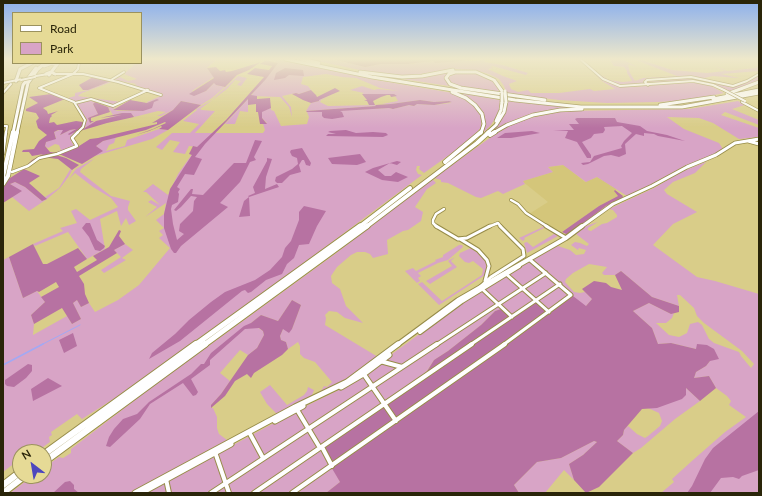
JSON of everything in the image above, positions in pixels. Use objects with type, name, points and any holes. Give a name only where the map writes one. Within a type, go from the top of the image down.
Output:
[{"type":"highway","points":[[3,177],[23,85],[25,82]]},
{"type":"highway","points":[[3,184],[8,176],[28,82]]},
{"type":"highway","points":[[52,456],[337,248],[447,162],[480,133],[484,124],[484,119],[480,109],[470,101],[453,93],[398,82]]},
{"type":"highway","points":[[404,82],[515,100],[557,105],[626,108],[695,105]]},
{"type":"highway","points":[[417,82],[558,102],[609,106],[660,105],[696,102],[759,90]]},
{"type":"highway","points":[[449,82],[461,88],[558,102]]},
{"type":"highway","points":[[496,82],[503,91]]},
{"type":"highway","points":[[52,448],[493,130],[502,116],[504,102],[503,91],[498,82]]},
{"type":"highway","points":[[660,105],[723,95],[759,82]]},
{"type":"highway","points":[[447,162],[507,125],[539,114],[573,109],[678,108],[759,93]]},
{"type":"highway","points":[[3,485],[12,478]]},
{"type":"highway","points":[[3,493],[15,484]]},
{"type":"main road","points":[[135,493],[296,408],[347,384],[481,288],[566,239],[594,218],[615,206],[655,187],[685,170],[718,156],[738,143],[759,139],[759,143]]},
{"type":"main road","points":[[566,239],[592,218],[613,204],[652,186],[687,167],[716,155],[735,143],[753,140],[759,143]]},
{"type":"main road","points":[[747,141],[759,143]]},
{"type":"main road","points":[[141,493],[165,478]]},
{"type":"street","points":[[12,172],[24,168],[40,158],[57,154],[77,146],[72,138],[83,127],[85,120],[72,100],[39,88],[52,82]]},
{"type":"street","points":[[119,82],[161,94]]},
{"type":"street","points":[[609,82],[626,87],[678,82]]},
{"type":"street","points":[[645,82],[648,85]]},
{"type":"street","points":[[700,82],[722,90],[759,111]]},
{"type":"street","points":[[715,82],[733,86],[744,82]]},
{"type":"street","points":[[3,84],[11,83]]},
{"type":"street","points":[[3,93],[11,83]]},
{"type":"street","points":[[75,103],[90,99],[113,106],[148,90]]},
{"type":"street","points":[[3,126],[6,126],[7,128],[3,154]]},
{"type":"street","points":[[511,200],[518,204],[526,213],[566,239]]},
{"type":"street","points":[[444,209],[436,214],[433,223],[438,228],[478,250],[487,260],[489,266],[485,282],[481,288],[512,317]]},
{"type":"street","points":[[458,238],[466,238],[487,226],[498,223],[523,249],[524,256],[485,282]]},
{"type":"street","points":[[292,493],[396,422],[571,295],[530,259]]},
{"type":"street","points":[[505,273],[549,312]]},
{"type":"street","points":[[211,493],[546,273]]},
{"type":"street","points":[[254,493],[560,284]]},
{"type":"street","points":[[379,361],[402,367]]},
{"type":"street","points":[[363,373],[396,422]]},
{"type":"street","points":[[296,408],[332,466]]},
{"type":"street","points":[[250,433],[263,458]]},
{"type":"street","points":[[214,451],[229,493]]},
{"type":"street","points":[[165,478],[169,493]]},
{"type":"shaded area","points":[[84,82],[108,82],[88,90],[83,90],[79,85]]},
{"type":"shaded area","points":[[208,82],[230,82],[225,87],[214,83],[206,91],[194,96],[189,94]]},
{"type":"shaded area","points":[[259,82],[263,82],[251,95],[257,96],[257,99],[270,98],[271,108],[262,112],[262,118],[267,124],[260,124],[258,112],[256,112],[256,104],[248,105],[248,99],[205,144],[195,157],[202,159],[194,175],[185,174],[177,187],[180,189],[178,192],[178,202],[172,205],[171,209],[177,240],[184,234],[179,231],[180,224],[193,211],[194,201],[197,197],[191,196],[181,207],[176,211],[174,210],[191,189],[193,189],[192,194],[203,195],[234,163],[246,163],[255,140],[262,141],[254,157],[256,160],[250,162],[240,182],[220,203],[228,207],[181,246],[176,253],[174,253],[171,249],[164,228],[164,214],[170,189],[192,155],[189,154],[193,146],[197,147],[226,120]]},
{"type":"shaded area","points":[[335,88],[340,91],[319,101],[311,103],[292,94],[299,94],[311,90],[317,97]]},
{"type":"shaded area","points":[[51,94],[65,99],[43,108],[48,114],[58,111],[51,115],[52,116],[49,123],[54,122],[57,125],[76,121],[83,122],[83,126],[81,129],[69,135],[68,134],[76,129],[60,135],[63,130],[54,132],[56,139],[46,142],[45,146],[50,152],[57,153],[41,157],[27,165],[32,160],[43,154],[32,156],[29,152],[22,152],[23,150],[34,149],[39,141],[47,135],[38,128],[36,121],[39,118],[36,113],[26,111],[26,109],[38,103],[29,97]]},
{"type":"shaded area","points":[[362,94],[394,94],[397,96],[391,97],[390,95],[387,95],[373,101],[375,105],[369,105],[367,101],[364,101],[367,100]]},
{"type":"shaded area","points":[[157,99],[159,100],[154,102],[152,108],[143,111],[113,110],[130,100],[147,103]]},
{"type":"shaded area","points":[[420,100],[452,102],[434,105],[417,104],[414,106],[409,105],[393,109],[340,111],[344,117],[332,119],[324,118],[322,116],[322,112],[306,111],[376,106],[375,105]]},
{"type":"shaded area","points":[[181,101],[201,105],[168,130],[159,129],[162,127],[161,126],[149,131],[136,135],[153,129],[166,123],[165,122],[146,130],[103,141],[96,146],[103,151],[82,164],[59,154],[76,148],[90,139],[157,124],[157,122],[152,123],[173,110]]},
{"type":"shaded area","points":[[95,102],[108,107],[110,112],[91,118],[91,121],[94,121],[90,123],[88,118],[98,114],[93,104]]},
{"type":"shaded area","points":[[122,113],[131,113],[134,117],[80,131],[96,121],[121,115],[100,118]]},
{"type":"shaded area","points":[[615,118],[617,122],[640,126],[647,131],[667,135],[685,141],[654,134],[644,133],[644,136],[636,134],[625,144],[626,154],[619,157],[611,155],[604,156],[588,164],[583,165],[581,163],[590,162],[594,156],[622,148],[621,146],[624,141],[632,133],[622,126],[604,127],[605,130],[603,133],[594,134],[591,138],[582,142],[591,155],[591,158],[587,158],[577,142],[565,138],[568,131],[553,130],[574,130],[569,124],[579,124],[575,119]]},
{"type":"shaded area","points":[[346,130],[356,133],[373,132],[386,133],[388,135],[383,137],[326,136],[328,134],[336,134],[328,132],[330,131]]},
{"type":"shaded area","points":[[532,131],[540,133],[511,138],[497,138],[505,133]]},
{"type":"shaded area","points":[[302,148],[311,163],[310,166],[306,165],[304,160],[302,160],[299,165],[301,172],[290,175],[282,183],[277,183],[275,181],[276,177],[292,169],[298,164],[297,158],[292,156],[290,152],[291,150]]},
{"type":"shaded area","points":[[360,154],[366,162],[357,165],[332,164],[328,158]]},
{"type":"shaded area","points":[[56,155],[66,158],[79,165],[72,170],[58,159],[42,157]]},
{"type":"shaded area","points":[[267,158],[272,159],[266,177],[265,189],[277,184],[279,187],[249,197],[248,196],[255,193],[253,187],[267,161]]},
{"type":"shaded area","points":[[397,161],[401,162],[397,165],[390,163]]},
{"type":"shaded area","points":[[390,163],[378,170],[385,176],[391,176],[396,172],[408,177],[398,182],[382,180],[365,172],[373,168]]},
{"type":"shaded area","points":[[564,165],[585,182],[597,177],[617,189],[614,191],[618,196],[599,206],[562,232],[529,214],[548,202],[522,181],[553,172],[548,167]]},
{"type":"shaded area","points":[[24,169],[40,176],[29,183],[47,199],[42,201],[25,187],[15,182],[10,184],[22,191],[3,203],[3,187],[10,178]]},
{"type":"shaded area","points":[[615,190],[623,196],[622,198],[606,206],[568,235],[562,232],[599,206],[618,196],[614,191]]},
{"type":"shaded area","points":[[249,197],[250,216],[239,217],[244,201]]},
{"type":"shaded area","points":[[304,206],[326,211],[309,244],[299,245],[294,258],[287,264],[282,274],[266,280],[251,292],[248,293],[245,290],[242,291],[180,341],[149,359],[152,353],[211,302],[225,292],[255,280],[270,270],[282,257],[285,248],[291,241],[299,220],[299,212]]},
{"type":"shaded area","points":[[86,223],[90,223],[97,240],[105,246],[100,251],[95,250],[89,237],[82,228]]},
{"type":"shaded area","points":[[119,230],[121,231],[119,236],[125,244],[114,250],[117,253],[79,276],[84,284],[85,294],[89,303],[81,307],[77,300],[73,303],[81,319],[72,324],[62,308],[34,324],[31,315],[45,302],[41,297],[59,287],[56,282],[39,292],[37,291],[23,298],[9,257],[33,244],[43,264],[47,264],[78,248],[87,259],[74,267],[77,272],[97,260],[93,256],[109,247]]},
{"type":"shaded area","points":[[621,271],[652,297],[679,306],[679,312],[671,314],[649,303],[633,311],[652,328],[658,344],[671,343],[696,349],[697,344],[707,345],[714,349],[719,359],[710,361],[706,366],[696,372],[694,378],[709,376],[716,388],[700,401],[686,388],[686,395],[682,399],[657,408],[642,409],[624,430],[623,435],[617,441],[633,453],[599,487],[586,493],[574,480],[569,464],[583,455],[597,442],[594,441],[561,458],[537,462],[514,485],[519,493],[326,493],[340,482],[320,448],[424,376],[434,360],[481,325],[495,311],[504,308],[512,317],[536,301],[549,312],[573,296],[586,306],[592,299],[582,289],[594,281],[606,283],[611,287],[622,290],[615,275]]},
{"type":"shaded area","points":[[292,300],[301,305],[292,329],[289,333],[283,329],[280,336],[281,340],[286,342],[288,349],[282,355],[254,373],[251,378],[247,374],[235,381],[225,396],[211,408],[211,405],[221,394],[248,355],[257,348],[264,335],[263,331],[259,328],[245,329],[210,360],[210,365],[191,379],[198,392],[196,395],[193,396],[183,383],[150,404],[140,419],[110,447],[106,446],[114,429],[123,419],[137,414],[149,402],[191,374],[201,364],[204,364],[211,353],[244,326],[251,323],[261,315],[278,321]]},
{"type":"shaded area","points":[[73,333],[77,346],[64,353],[59,340]]},
{"type":"shaded area","points":[[28,364],[32,365],[32,371],[26,378],[14,387],[7,386],[5,384],[5,380]]},
{"type":"shaded area","points":[[48,378],[62,386],[33,401],[31,389]]},
{"type":"shaded area","points":[[759,411],[759,470],[742,476],[739,479],[733,477],[721,478],[710,493],[687,493],[705,459],[713,448]]},
{"type":"shaded area","points":[[70,481],[74,485],[74,489],[79,493],[53,493],[65,482]]},
{"type":"green space","points":[[111,82],[82,93],[78,96],[121,102],[111,106],[91,99],[75,102],[68,98],[75,96],[75,93]]},
{"type":"green space","points":[[126,82],[206,82],[192,91],[196,94],[206,91],[215,82],[216,85],[225,87],[201,105],[181,101],[173,110],[161,116],[157,116],[166,112],[158,111],[134,117],[133,115],[122,113],[113,115],[108,107],[118,105],[113,109],[117,111],[143,111],[157,99],[147,102],[163,95],[134,85],[137,84]]},
{"type":"green space","points":[[231,82],[233,82],[227,89],[200,109],[215,111],[195,133],[263,133],[265,130],[263,124],[267,123],[262,118],[262,111],[271,108],[281,126],[307,124],[309,117],[307,112],[393,109],[409,105],[414,106],[417,104],[434,105],[451,103],[449,101],[434,102],[420,100],[382,104],[398,101],[394,94],[362,94],[364,93],[350,90],[362,86],[374,90],[399,91],[380,88],[366,82],[389,82],[453,93],[470,102],[480,112],[482,118],[481,127],[473,138],[424,173],[419,169],[420,166],[417,166],[416,170],[418,174],[422,175],[285,277],[115,398],[82,419],[77,414],[51,432],[52,435],[49,437],[50,442],[47,444],[12,444],[12,465],[3,472],[3,260],[9,257],[23,298],[37,291],[45,302],[31,315],[34,324],[33,335],[67,316],[72,324],[81,319],[73,303],[77,300],[81,307],[89,303],[95,312],[118,300],[139,285],[170,248],[159,238],[163,235],[159,231],[164,228],[156,220],[164,214],[166,203],[145,217],[157,207],[148,202],[151,200],[160,205],[146,192],[143,192],[153,184],[168,195],[178,174],[197,147],[189,146],[185,154],[173,152],[180,142],[170,140],[162,150],[156,147],[172,133],[190,133],[199,124],[183,121],[197,110],[196,109],[212,100]]},
{"type":"green space","points":[[240,82],[244,82],[241,86],[237,85]]},
{"type":"green space","points":[[261,82],[302,82],[301,84],[308,86],[311,90],[299,94],[296,93],[282,96],[291,107],[292,117],[289,107],[280,97],[251,96]]},
{"type":"green space","points":[[424,82],[447,82],[456,87]]},
{"type":"green space","points":[[495,82],[500,93],[458,86],[451,83]]},
{"type":"green space","points":[[501,82],[514,82],[509,84],[511,89],[518,92],[528,90],[531,93],[559,93],[590,89],[594,91],[615,89],[604,82],[618,86],[632,87],[695,82],[711,86],[724,93],[690,100],[607,103],[559,100],[507,94]]},
{"type":"green space","points":[[611,82],[644,82],[645,84],[628,86],[618,85]]},
{"type":"green space","points":[[646,82],[681,82],[649,84]]},
{"type":"green space","points":[[705,82],[711,82],[732,86],[744,82],[754,82],[729,92]]},
{"type":"green space","points":[[449,91],[500,100],[499,112],[491,125],[482,134],[485,127],[485,119],[480,108],[475,103],[459,94]]},
{"type":"green space","points":[[329,96],[320,102],[328,106],[376,106],[306,111],[311,103]]},
{"type":"green space","points":[[248,99],[248,112],[240,111],[235,124],[225,124]]},
{"type":"green space","points":[[88,100],[95,102],[93,104],[98,114],[88,118],[90,123],[95,122],[83,129],[87,120],[76,103]]},
{"type":"green space","points":[[508,101],[581,108],[541,112],[525,116],[510,122],[492,133],[505,113]]},
{"type":"green space","points":[[738,101],[745,105],[732,109],[759,120],[759,125],[725,112],[721,115],[759,128],[759,137],[739,139],[713,123],[699,118],[667,117],[684,129],[719,143],[723,149],[712,156],[685,166],[646,188],[627,196],[597,177],[586,182],[563,165],[548,167],[553,172],[523,181],[525,184],[503,194],[498,191],[481,198],[434,178],[505,127],[530,118],[563,111],[689,109]]},
{"type":"green space","points":[[119,115],[121,116],[101,120]]},
{"type":"green space","points":[[62,129],[64,130],[60,135],[70,130],[76,129],[69,134],[81,129],[71,137],[72,143],[75,146],[54,153],[61,150],[59,145],[55,144],[48,148],[45,146],[46,142],[56,138],[54,132]]},
{"type":"green space","points":[[159,129],[168,130],[152,139],[95,156],[102,151],[96,146],[103,141],[116,137],[114,143],[109,145],[106,151],[125,146],[127,140]]},
{"type":"green space","points":[[95,158],[81,169],[80,172],[111,196],[130,201],[128,210],[136,221],[129,225],[126,218],[121,226],[117,211],[100,219],[105,249],[87,259],[68,232],[35,246],[33,244],[63,231],[60,228],[77,223],[71,211],[76,209],[90,220],[118,207],[111,198],[93,187],[75,173],[69,179],[76,169]]},
{"type":"green space","points":[[713,159],[706,162],[695,173],[673,182],[664,190],[667,194],[697,212],[673,224],[653,245],[697,277],[759,294],[759,493],[661,493],[674,482],[672,479],[693,460],[725,432],[746,417],[729,405],[731,401],[716,388],[709,376],[694,378],[696,372],[706,366],[710,361],[696,349],[671,343],[658,344],[652,328],[633,311],[649,303],[671,314],[674,313],[672,318],[666,323],[656,323],[669,335],[679,337],[687,333],[690,324],[698,322],[702,325],[709,339],[714,343],[739,352],[751,368],[754,364],[742,351],[704,323],[697,316],[694,308],[680,295],[677,295],[679,306],[652,297],[621,271],[615,275],[604,275],[602,273],[607,267],[589,264],[573,273],[566,279],[565,282],[574,292],[585,292],[592,299],[586,306],[512,317],[504,308],[495,311],[481,325],[434,360],[424,375],[332,466],[340,482],[326,493],[144,493],[300,409],[351,384],[470,297],[531,260],[558,246],[570,250],[576,255],[584,254],[586,250],[579,248],[578,250],[571,245],[575,242],[587,246],[589,244],[576,234],[583,227],[598,222],[588,228],[588,230],[591,231],[602,224],[607,223],[617,217],[613,210],[609,209],[654,188],[681,172]]},
{"type":"green space","points":[[71,168],[72,170],[69,176],[60,188],[47,199],[29,211],[12,197],[21,191],[10,184],[15,182],[25,187],[42,201],[46,199],[45,197],[59,188]]},
{"type":"green space","points":[[432,179],[436,183],[427,189],[415,207],[423,212],[421,221],[408,230],[403,231],[387,240],[388,254],[373,258],[370,254],[365,252],[357,252],[337,267],[331,276],[332,283],[340,289],[346,306],[363,323],[345,318],[337,312],[329,311],[325,315],[325,325],[378,357],[366,366],[343,381],[321,391],[324,386],[327,387],[332,382],[315,362],[304,358],[300,354],[300,346],[298,342],[288,349],[286,342],[281,340],[280,336],[283,329],[292,329],[301,305],[292,300],[278,321],[261,315],[251,323],[263,331],[264,335],[257,348],[248,355],[240,350],[220,373],[230,381],[211,405],[211,408],[213,408],[217,417],[217,428],[219,434],[227,440],[130,493],[10,493],[22,484],[52,484],[52,462],[59,457],[63,458],[71,453],[71,449],[152,387],[335,254]]},
{"type":"green space","points":[[536,221],[546,227],[524,238],[525,239],[523,241],[519,238],[543,227]]},
{"type":"green space","points":[[546,227],[558,236],[527,253],[524,243],[527,242],[533,247],[554,234]]},
{"type":"green space","points":[[125,244],[133,250],[122,258],[126,260],[104,273],[101,270],[121,257],[114,250]]},
{"type":"green space","points":[[459,245],[462,245],[463,247],[448,260],[438,263],[418,273],[421,276],[418,278],[420,281],[417,283],[405,271],[413,268],[416,271],[443,257],[443,255]]},
{"type":"green space","points":[[471,248],[486,262],[487,269],[485,275],[439,305],[418,284],[422,282],[442,301],[482,275],[483,269],[473,261],[469,263],[465,262],[459,256],[460,253]]},
{"type":"green space","points":[[455,257],[451,261],[457,267],[430,284],[426,281],[452,266],[448,261]]},
{"type":"green space","points":[[270,385],[287,405],[304,395],[308,387],[314,390],[312,395],[306,399],[277,414],[267,404],[260,392]]},
{"type":"green space","points":[[686,388],[700,401],[675,419],[641,448],[633,453],[617,441],[623,435],[624,430],[628,426],[637,434],[645,438],[648,436],[660,426],[662,421],[659,413],[648,408]]},
{"type":"green space","points":[[594,441],[597,442],[583,455],[569,464],[574,480],[564,470],[545,493],[519,493],[514,485],[537,462],[561,458]]},
{"type":"waterway","points":[[41,345],[80,325]]},
{"type":"waterway","points":[[3,365],[43,344]]}]
